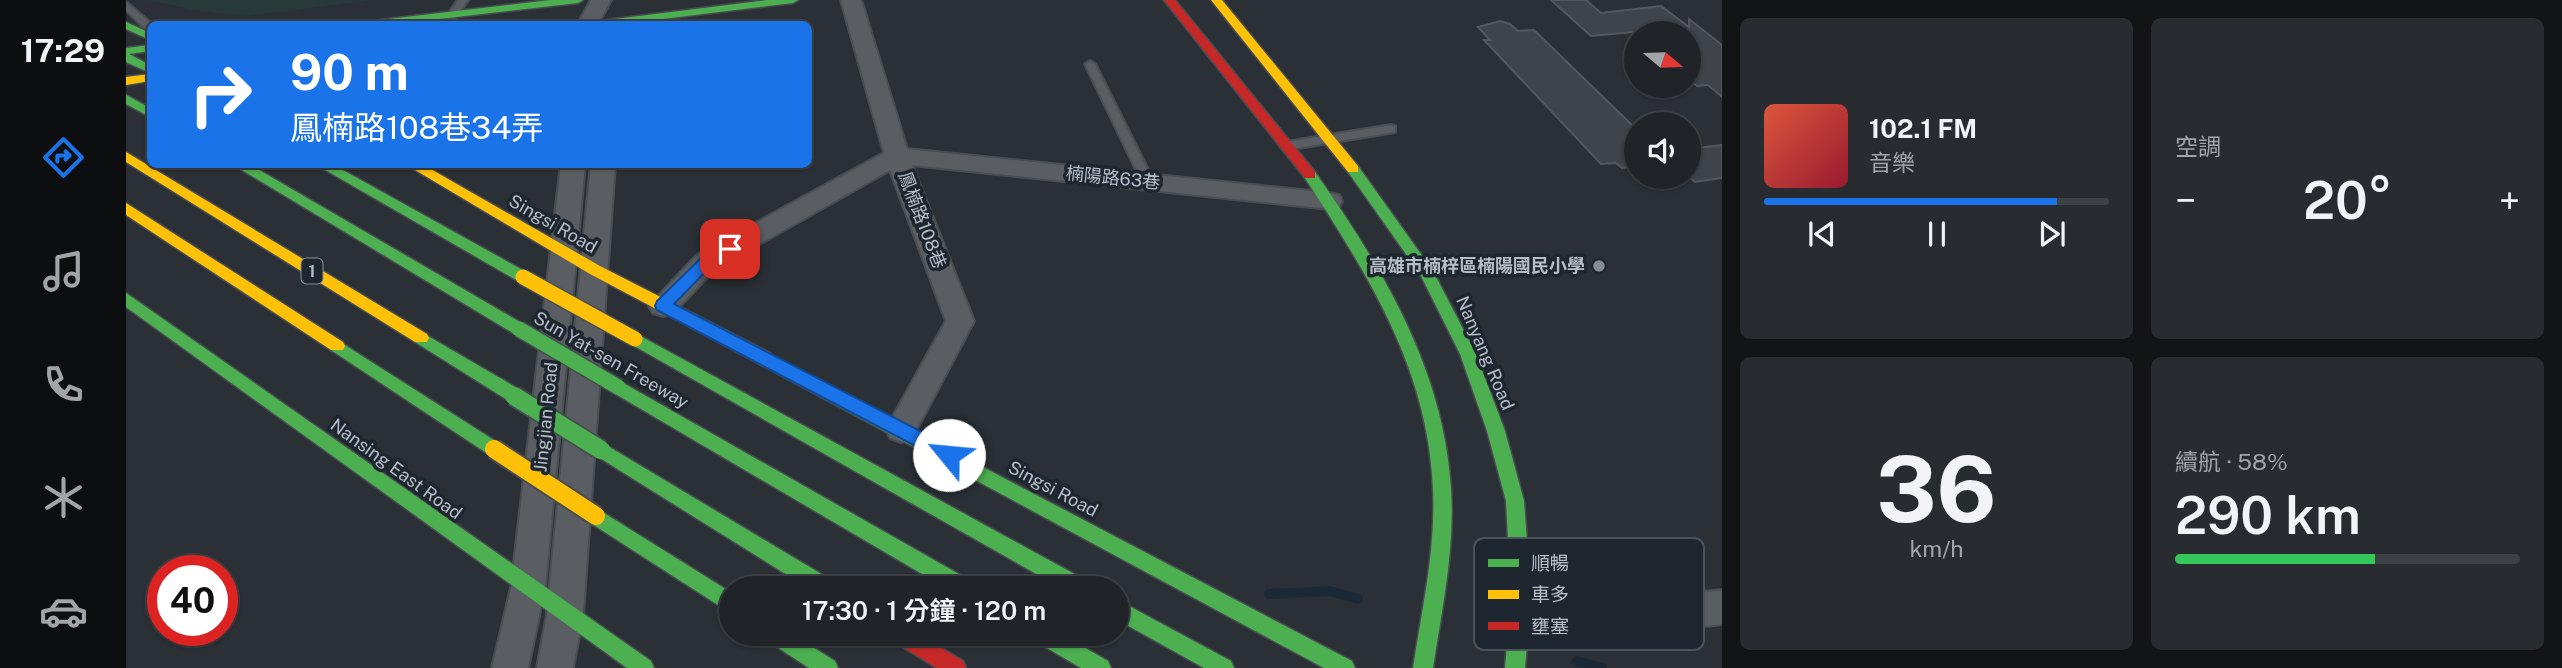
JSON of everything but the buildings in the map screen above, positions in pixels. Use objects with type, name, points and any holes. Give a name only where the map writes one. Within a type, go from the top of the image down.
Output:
[{"type":"main road","points":[[401,21],[578,0]]},
{"type":"main road","points":[[632,21],[793,0]]},
{"type":"main road","points":[[1169,0],[1330,201],[1374,271],[1408,340],[1424,390],[1440,461],[1442,502],[1437,566],[1423,668]]},
{"type":"main road","name":"Nanyang Road","points":[[1216,0],[1331,139],[1426,271],[1468,354],[1496,431],[1515,501],[1518,538]]},
{"type":"main road","points":[[126,25],[147,36]]},
{"type":"main road","points":[[126,51],[147,48]]},
{"type":"main road","points":[[126,57],[147,68]]},
{"type":"main road","points":[[126,81],[147,78]]},
{"type":"main road","points":[[126,99],[147,111]]},
{"type":"main road","name":"1","points":[[126,156],[806,576]]},
{"type":"main road","name":"Sun Yat-sen Freeway","points":[[245,168],[943,576]]},
{"type":"main road","points":[[328,168],[1058,576]]},
{"type":"main road","name":"Singsi Road","points":[[418,168],[595,270],[901,429],[1346,668]]},
{"type":"main road","points":[[126,208],[719,596]]},
{"type":"main road","name":"Nansing East Road","points":[[126,299],[528,588],[644,668]]},
{"type":"main road","points":[[1129,615],[1224,668]]},
{"type":"main road","points":[[794,646],[828,668]]},
{"type":"main road","points":[[920,646],[956,668]]},
{"type":"main road","points":[[1063,646],[1101,668]]},
{"type":"main road","name":"Nanyang Road","points":[[1515,668],[1516,650]]},
{"type":"street","points":[[603,0],[608,21]]},
{"type":"street","points":[[590,21],[603,0]]},
{"type":"street","name":"鳳楠路108巷","points":[[851,0],[897,156],[960,321],[901,429]]},
{"type":"street","points":[[663,306],[706,262],[897,156]]},
{"type":"street","name":"楠陽路63巷","points":[[897,156],[1330,201]]},
{"type":"street","name":"Jingjian Road","points":[[510,668],[528,588],[573,168]]},
{"type":"street","name":"Jingjian Road","points":[[555,668],[565,614],[603,168]]},
{"type":"street","points":[[1704,613],[1722,607]]},
{"type":"lane","points":[[452,16],[463,0]]},
{"type":"lane","points":[[126,5],[147,25]]},
{"type":"lane","points":[[1090,64],[1148,182]]},
{"type":"lane","points":[[1286,146],[1391,129]]},
{"type":"shaded area","points":[[147,0],[373,0],[245,16],[200,11]]},
{"type":"waterway","points":[[1269,594],[1330,591],[1358,599]]},
{"type":"waterway","points":[[1577,661],[1602,668]]},
{"type":"traffic: fast","points":[[397,21],[578,0]]},
{"type":"traffic: fast","points":[[623,21],[793,0]]},
{"type":"traffic: fast","points":[[126,25],[147,36]]},
{"type":"traffic: fast","points":[[126,51],[147,48]]},
{"type":"traffic: fast","points":[[126,57],[147,68]]},
{"type":"traffic: fast","points":[[126,99],[147,111]]},
{"type":"traffic: fast","points":[[245,168],[519,329]]},
{"type":"traffic: fast","points":[[328,168],[523,277]]},
{"type":"traffic: fast","points":[[1353,169],[1426,271],[1468,354],[1496,431],[1515,501],[1517,538]]},
{"type":"traffic: fast","points":[[1310,175],[1380,284],[1416,363],[1429,404],[1438,446],[1442,511],[1437,579],[1423,668]]},
{"type":"traffic: fast","points":[[126,299],[644,668]]},
{"type":"traffic: fast","points":[[519,329],[618,387]]},
{"type":"traffic: fast","points":[[421,338],[499,386]]},
{"type":"traffic: fast","points":[[635,339],[1059,576]]},
{"type":"traffic: fast","points":[[337,346],[494,449]]},
{"type":"traffic: fast","points":[[764,358],[1345,668]]},
{"type":"traffic: fast","points":[[499,386],[601,450]]},
{"type":"traffic: fast","points":[[618,387],[943,576]]},
{"type":"traffic: fast","points":[[601,450],[806,576]]},
{"type":"traffic: fast","points":[[596,516],[719,596]]},
{"type":"traffic: fast","points":[[1129,615],[1224,668]]},
{"type":"traffic: fast","points":[[794,646],[828,668]]},
{"type":"traffic: fast","points":[[1063,646],[1101,668]]},
{"type":"traffic: fast","points":[[1515,668],[1517,650]]},
{"type":"traffic: slow","points":[[1216,0],[1353,169]]},
{"type":"traffic: slow","points":[[126,81],[147,78]]},
{"type":"traffic: slow","points":[[126,156],[421,338]]},
{"type":"traffic: slow","points":[[418,168],[595,270],[764,358]]},
{"type":"traffic: slow","points":[[126,208],[337,346]]},
{"type":"traffic: slow","points":[[523,277],[635,339]]},
{"type":"traffic: slow","points":[[494,449],[596,516]]},
{"type":"traffic: jam","points":[[1169,0],[1310,175]]},
{"type":"traffic: jam","points":[[920,646],[956,668]]},
{"type":"place","name":"高雄市楠梓區楠陽國民小學","points":[[1599,266]]},
{"type":"route","points":[[730,249],[706,262],[663,306],[949,455]]}]
